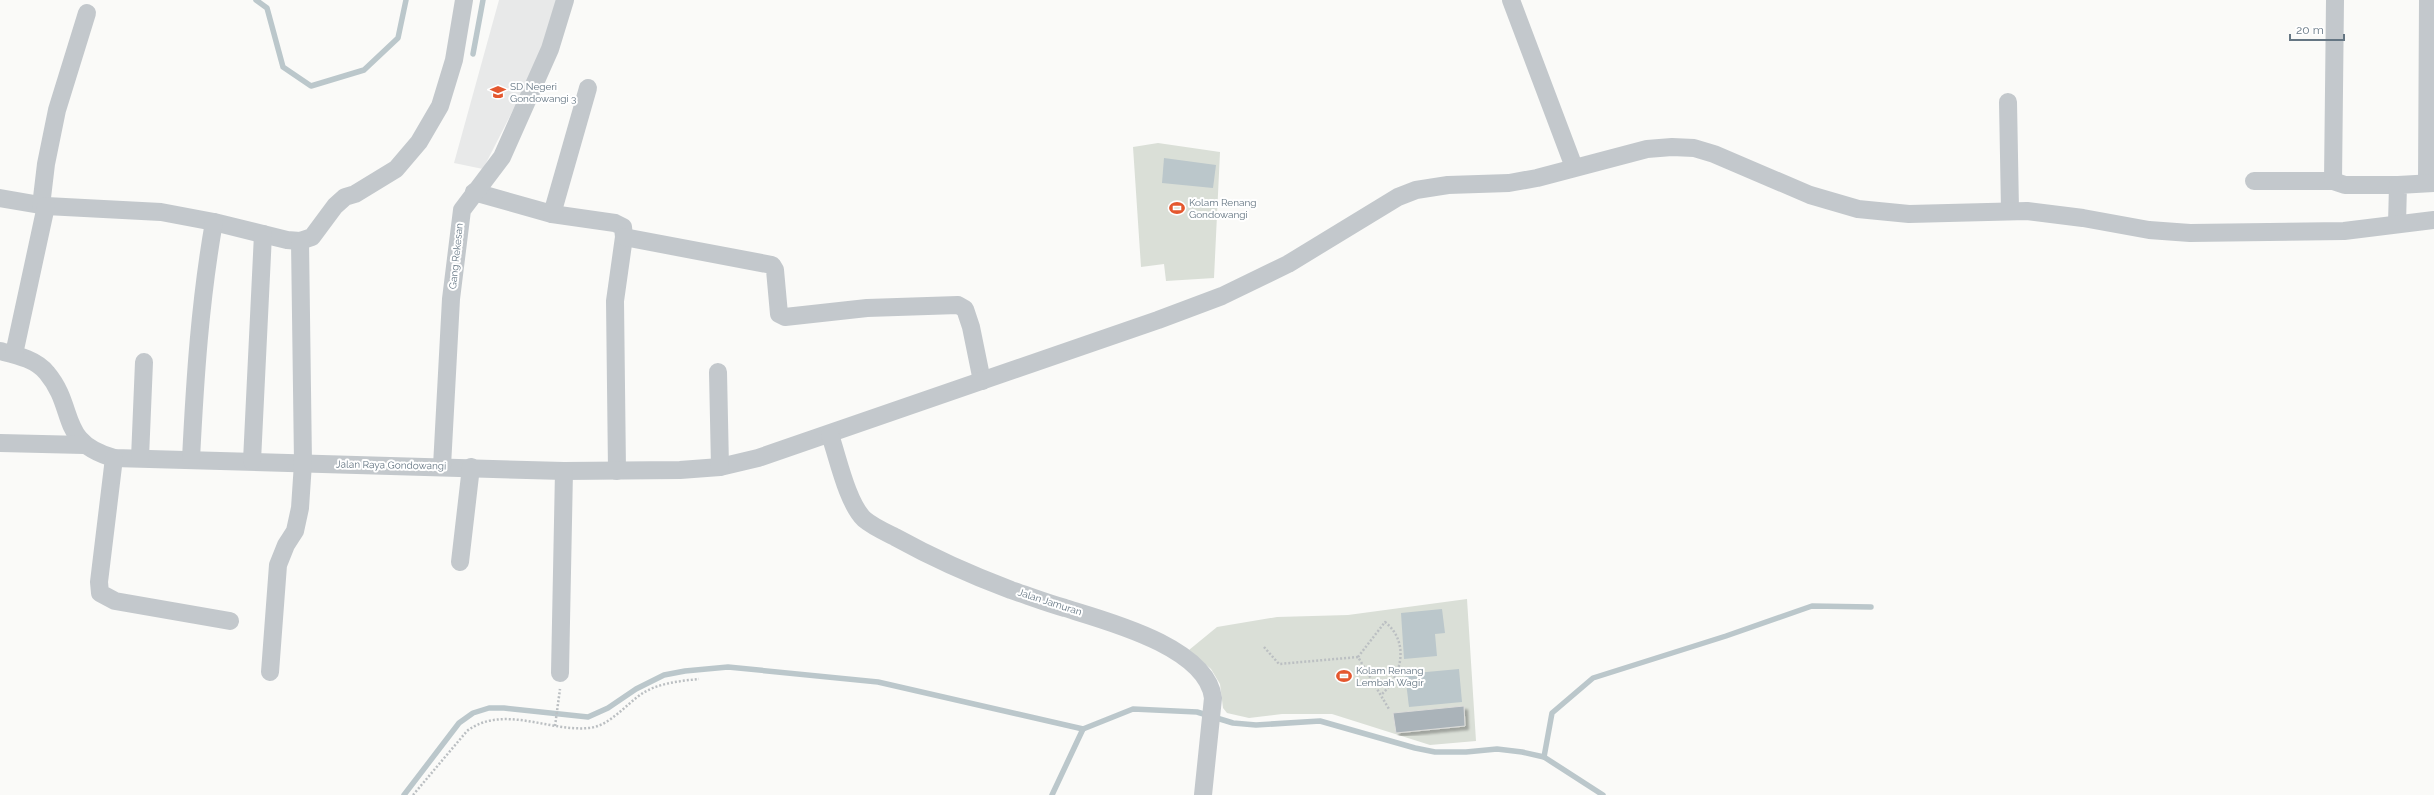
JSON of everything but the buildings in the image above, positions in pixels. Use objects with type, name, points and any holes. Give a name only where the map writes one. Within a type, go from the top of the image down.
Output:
[{"type":"street","points":[[0,198],[44,206],[161,212],[214,222],[287,240],[300,241],[312,236],[335,206],[345,198],[356,194],[396,169],[420,142],[440,106],[454,60],[464,0]]},
{"type":"street","name":"Gang Rekesan","points":[[442,466],[451,299],[462,210],[474,192],[486,180],[502,156],[550,49],[566,0]]},
{"type":"street","points":[[1511,0],[1574,167]]},
{"type":"street","points":[[2333,181],[2335,0]]},
{"type":"street","points":[[2254,181],[2333,181],[2345,185],[2398,185],[2430,183],[2431,84],[2428,0]]},
{"type":"street","points":[[84,445],[76,434],[58,392],[46,372],[34,362],[7,353],[44,206],[46,164],[57,110],[86,12]]},
{"type":"street","points":[[552,214],[588,88]]},
{"type":"street","points":[[2008,102],[2010,210]]},
{"type":"street","name":"Jalan Raya Gondowangi","points":[[84,445],[93,451],[114,458],[442,466],[564,471],[617,471],[720,467],[758,458],[830,435],[1158,320],[1222,296],[1288,264],[1398,197],[1416,190],[1448,185],[1509,183],[1537,178],[1574,167],[1647,149],[1694,148],[1714,154],[1810,195],[1858,210],[1909,214],[2010,210],[2083,218],[2149,230],[2190,233],[2344,231],[2434,220]]},
{"type":"street","points":[[2398,185],[2398,224]]},
{"type":"street","points":[[474,192],[552,214],[615,223],[623,227],[624,237],[615,302],[617,471]]},
{"type":"street","points":[[192,459],[196,354],[205,277],[214,222]]},
{"type":"street","points":[[252,461],[262,234]]},
{"type":"street","points":[[624,237],[772,265],[775,270],[778,314],[785,317],[861,309],[958,305],[965,309],[971,326],[982,381]]},
{"type":"street","points":[[270,672],[278,565],[286,545],[295,531],[300,508],[303,463],[300,241]]},
{"type":"street","points":[[140,458],[144,362]]},
{"type":"street","points":[[718,372],[720,467]]},
{"type":"street","name":"Jalan Jamuran","points":[[830,435],[855,505],[864,518],[958,570],[1064,608],[1122,625],[1158,641],[1203,673],[1212,689],[1213,698],[1203,795]]},
{"type":"street","points":[[0,443],[84,445]]},
{"type":"street","points":[[114,458],[99,582],[100,593],[115,601],[230,621]]},
{"type":"street","points":[[460,562],[471,467]]},
{"type":"street","points":[[560,673],[564,471]]},
{"type":"path","points":[[1264,647],[1279,664],[1358,657],[1385,622],[1390,625],[1398,641],[1400,664],[1398,675],[1391,686],[1381,695]]},
{"type":"path","points":[[1358,657],[1389,709]]},
{"type":"path","points":[[413,795],[467,731],[477,724],[498,718],[556,726],[591,728],[615,715],[643,693],[671,682],[699,679]]},
{"type":"path","points":[[556,726],[559,708]]},
{"type":"shaded area","name":"SD Negeri Gondowangi 3","points":[[499,0],[558,0],[537,63],[483,169],[454,163]]},
{"type":"shaded area","name":"Kolam Renang Gondowangi","points":[[1158,143],[1220,152],[1214,278],[1166,281],[1164,264],[1141,267],[1133,147]]},
{"type":"shaded area","points":[[1164,158],[1216,165],[1213,188],[1162,183]]},
{"type":"shaded area","name":"Kolam Renang Lembah Wagir","points":[[1467,599],[1476,741],[1430,745],[1332,714],[1282,714],[1249,718],[1227,713],[1223,708],[1220,684],[1211,669],[1189,650],[1217,627],[1277,617],[1348,615]]},
{"type":"shaded area","points":[[1442,609],[1445,633],[1435,634],[1437,656],[1404,659],[1401,613]]},
{"type":"shaded area","points":[[1459,669],[1462,702],[1409,707],[1405,674]]},
{"type":"waterway","points":[[256,0],[267,8],[283,67],[311,86],[364,70],[398,38],[406,0]]},
{"type":"waterway","points":[[473,54],[483,0]]},
{"type":"waterway","points":[[1544,757],[1552,713],[1593,678],[1726,636],[1812,606],[1871,607]]},
{"type":"waterway","points":[[404,795],[459,723],[473,713],[489,708],[504,708],[588,717],[608,708],[636,689],[664,675],[685,671],[728,667],[878,682],[1083,729],[1133,709],[1197,712],[1233,723],[1256,725],[1320,721],[1415,748],[1435,752],[1466,752],[1497,749],[1522,752],[1544,757],[1603,795]]},
{"type":"waterway","points":[[1052,795],[1083,729]]},
{"type":"place","name":"SD Negeri Gondowangi 3","points":[[498,92]]},
{"type":"place","name":"Kolam Renang Gondowangi","points":[[1177,208]]},
{"type":"place","name":"Kolam Renang Lembah Wagir","points":[[1344,676]]}]
